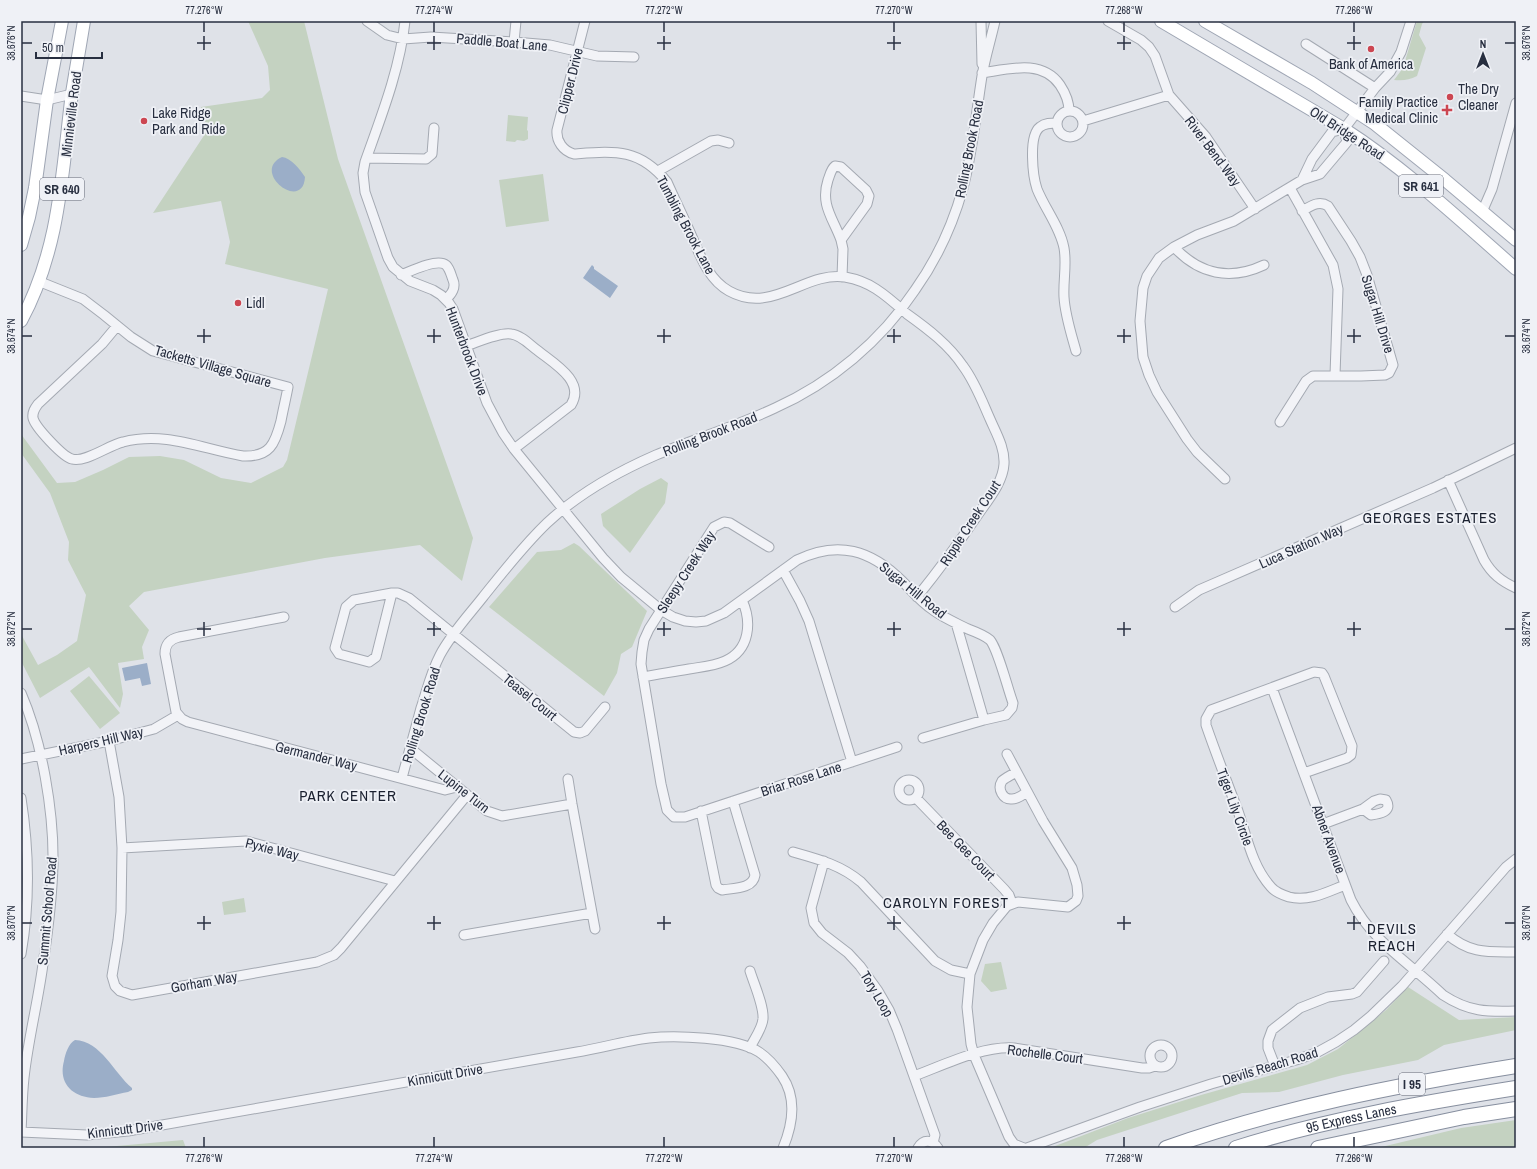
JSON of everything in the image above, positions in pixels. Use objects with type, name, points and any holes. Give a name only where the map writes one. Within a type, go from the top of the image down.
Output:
[{"type":"highway","name":"I 95","points":[[1166,1148],[1232,1127],[1369,1092],[1516,1066]]},
{"type":"highway","name":"95 Express Lanes","points":[[1236,1148],[1317,1126],[1382,1111],[1516,1088]]},
{"type":"highway","points":[[1318,1148],[1456,1119],[1516,1109]]},
{"type":"main road","name":"Minnieville Road","points":[[21,245],[35,188],[47,100],[62,21]]},
{"type":"main road","name":"Minnieville Road","points":[[21,321],[38,281],[56,221],[66,158],[72,94],[84,21]]},
{"type":"main road","name":"Old Bridge Road","points":[[1161,21],[1372,147],[1399,168],[1516,269]]},
{"type":"main road","name":"Old Bridge Road","points":[[1205,21],[1312,83],[1376,124],[1516,240]]},
{"type":"street","points":[[367,21],[387,35],[403,39]]},
{"type":"street","name":"Hunterbrook Drive","points":[[405,21],[403,39],[390,90],[363,173],[365,192],[388,258],[393,267],[401,275],[410,281],[433,290],[446,299],[453,309],[492,414],[514,449],[604,558],[621,577],[661,610],[673,617],[685,621],[706,621]]},
{"type":"street","points":[[514,42],[516,21]]},
{"type":"street","name":"Clipper Drive","points":[[558,141],[557,130],[585,21]]},
{"type":"street","name":"Rolling Brook Road","points":[[981,21],[982,73]]},
{"type":"street","name":"Rolling Brook Road","points":[[402,778],[431,676],[440,655],[453,634],[516,556],[548,522],[594,487],[621,472],[655,456],[775,408],[805,393],[849,363],[902,309],[933,262],[957,209],[964,185],[971,150],[982,73],[996,21]]},
{"type":"street","points":[[1083,120],[1169,95],[1155,56],[1149,47],[1141,40],[1108,21]]},
{"type":"street","points":[[1302,180],[1312,159],[1332,132],[1344,129],[1375,88],[1390,72],[1397,61],[1411,21]]},
{"type":"street","name":"Paddle Boat Lane","points":[[403,39],[431,37],[514,42],[550,45],[577,53],[597,56],[634,58]]},
{"type":"street","points":[[1306,44],[1375,88]]},
{"type":"street","points":[[982,73],[1025,67],[1035,68],[1052,77],[1063,90],[1069,102],[1070,111]]},
{"type":"street","points":[[21,96],[47,100],[72,94]]},
{"type":"street","name":"River Bend Way","points":[[1169,95],[1206,137],[1255,209]]},
{"type":"street","points":[[1482,212],[1492,189],[1516,103]]},
{"type":"street","points":[[1070,111],[1078,114],[1083,120],[1084,124],[1081,132],[1076,136],[1068,137],[1061,134],[1057,127],[1057,123],[1063,114],[1070,111]]},
{"type":"street","points":[[1057,123],[1046,124],[1039,128],[1035,133],[1033,140],[1034,172],[1037,190],[1063,242],[1065,252],[1064,296],[1066,311],[1076,351]]},
{"type":"street","points":[[367,158],[426,159],[432,154],[434,128]]},
{"type":"street","points":[[1225,479],[1197,452],[1157,392],[1149,375],[1143,357],[1141,337],[1141,301],[1147,276],[1159,258],[1174,247],[1197,235],[1234,221],[1302,180],[1320,174],[1347,142],[1344,129]]},
{"type":"street","points":[[658,171],[710,142],[718,140],[729,143]]},
{"type":"street","name":"Tumbling Brook Lane","points":[[558,141],[568,152],[574,154],[617,153],[636,156],[649,163],[667,182],[707,268],[720,284],[729,291],[751,298],[763,298],[774,296],[817,280],[842,277],[864,283],[876,289],[902,309]]},
{"type":"street","points":[[841,240],[867,204],[868,196],[866,190],[841,168],[835,166],[832,168],[826,186],[825,199],[826,208],[841,240],[843,249],[842,277]]},
{"type":"street","points":[[1290,188],[1333,265],[1336,277],[1338,289],[1335,375]]},
{"type":"street","name":"Sugar Hill Drive","points":[[1280,422],[1308,378],[1321,375],[1384,375],[1389,373],[1393,365],[1367,275],[1351,240],[1328,206],[1324,204],[1316,204],[1302,211]]},
{"type":"street","points":[[1174,247],[1191,262],[1215,272],[1240,274],[1252,271],[1264,265]]},
{"type":"street","points":[[401,275],[437,262],[446,265],[450,270],[454,283],[453,290],[446,299]]},
{"type":"street","name":"Tacketts Village Square","points":[[38,281],[83,299],[94,306],[141,344],[153,350],[288,387],[276,438],[270,448],[258,455],[243,456],[171,439],[146,438],[122,442],[82,459],[72,460],[64,455],[37,427],[33,416],[34,410],[38,404],[102,344],[117,326]]},
{"type":"street","name":"Ripple Creek Court","points":[[902,309],[938,338],[963,365],[973,380],[999,439],[1004,464],[996,488],[948,558],[918,597]]},
{"type":"street","points":[[466,346],[505,334],[517,336],[564,371],[570,378],[575,394],[571,405],[514,449]]},
{"type":"street","name":"Luca Station Way","points":[[1175,607],[1198,590],[1433,488],[1516,448]]},
{"type":"street","points":[[1448,480],[1484,560],[1490,570],[1502,581],[1516,588]]},
{"type":"street","name":"Sleepy Creek Way","points":[[663,792],[643,677],[642,652],[644,640],[661,610],[710,533],[719,524],[724,522],[733,524],[769,547]]},
{"type":"street","name":"Sugar Hill Road","points":[[706,621],[724,613],[783,570],[807,555],[832,549],[846,550],[872,558],[901,580],[932,610],[984,636],[990,641],[994,647],[1013,703],[1012,708],[1006,715],[923,738]]},
{"type":"street","name":"Briar Rose Lane","points":[[663,792],[667,810],[674,817],[684,817],[852,762],[809,621],[783,570]]},
{"type":"street","points":[[392,593],[376,657],[369,662],[339,654],[335,648],[346,607],[349,603],[354,600],[392,593]]},
{"type":"street","name":"Teasel Court","points":[[392,593],[398,593],[409,598],[574,732],[580,733],[585,731],[605,707]]},
{"type":"street","points":[[643,677],[718,664],[733,656],[744,643],[749,625],[748,615],[742,600]]},
{"type":"street","points":[[178,715],[175,708],[165,654],[166,647],[170,640],[284,617]]},
{"type":"street","name":"Sugar Hill Road","points":[[956,623],[984,720]]},
{"type":"street","points":[[1272,688],[1314,672],[1322,674],[1352,746],[1352,751],[1347,758],[1304,773]]},
{"type":"street","name":"Abner Avenue","points":[[1272,688],[1346,885],[1357,911],[1366,924],[1376,937],[1443,995],[1465,1008],[1488,1012],[1516,1011]]},
{"type":"street","name":"Tiger Lily Circle","points":[[1272,688],[1212,710],[1206,719],[1206,725],[1238,813],[1245,837],[1262,874],[1271,888],[1280,893],[1289,897],[1310,898],[1346,885]]},
{"type":"street","name":"Summit School Road","points":[[21,693],[32,723],[40,755],[50,816],[53,864],[43,962],[24,1078],[21,1132]]},
{"type":"street","name":"Harpers Hill Way","points":[[21,759],[154,729],[178,715]]},
{"type":"street","name":"Germander Way","points":[[178,715],[188,722],[445,790],[457,787]]},
{"type":"street","name":"Gorham Way","points":[[109,740],[119,797],[122,848],[121,912],[112,976],[115,986],[120,991],[132,995],[326,960],[341,948],[467,795]]},
{"type":"street","points":[[852,762],[897,747]]},
{"type":"street","name":"Lupine Turn","points":[[410,748],[487,811],[502,816],[572,804]]},
{"type":"street","points":[[1007,754],[1027,792],[1072,868],[1077,885],[1078,896],[1076,901],[1068,906],[1018,902],[1007,906],[1000,913],[990,928],[975,957],[970,974],[967,1007],[968,1029],[974,1054],[1009,1137],[1014,1144],[1024,1148]]},
{"type":"street","points":[[1016,772],[1002,781],[1000,788],[1001,792],[1005,798],[1013,799],[1027,792]]},
{"type":"street","points":[[568,779],[595,929]]},
{"type":"street","name":"Summit School Road","points":[[21,798],[27,864],[26,914],[21,954]]},
{"type":"street","name":"Bee Gee Court","points":[[916,798],[1004,888],[1009,894],[1012,903]]},
{"type":"street","points":[[701,811],[716,885],[722,890],[750,885],[755,875],[733,801]]},
{"type":"street","points":[[1323,824],[1363,809]]},
{"type":"street","name":"Pyxie Way","points":[[122,848],[246,841],[395,881]]},
{"type":"street","points":[[793,852],[845,869],[861,882],[935,961],[951,970],[970,974]]},
{"type":"street","name":"Devils Reach Road","points":[[1024,1148],[1211,1084],[1316,1053],[1354,1030],[1371,1016],[1416,971],[1506,867],[1516,859]]},
{"type":"street","name":"Tory Loop","points":[[824,861],[811,908],[814,923],[822,933],[848,953],[860,966],[878,991],[898,1030],[935,1135],[935,1145],[926,1141],[923,1142],[918,1148]]},
{"type":"street","points":[[464,935],[592,913]]},
{"type":"street","points":[[1447,934],[1456,942],[1477,951],[1516,952]]},
{"type":"street","points":[[1275,1066],[1268,1048],[1268,1041],[1272,1030],[1300,1008],[1328,998],[1357,992],[1384,961]]},
{"type":"street","points":[[750,971],[761,1005],[763,1018],[761,1026],[750,1048]]},
{"type":"street","name":"Kinnicutt Drive","points":[[21,1132],[87,1135],[128,1131],[649,1038],[696,1038],[724,1041],[750,1048],[758,1052],[773,1064],[784,1079],[789,1090],[792,1114],[791,1126],[783,1148]]},
{"type":"street","name":"Rochelle Court","points":[[914,1076],[974,1054],[992,1050],[1014,1048],[1142,1068],[1155,1066]]},
{"type":"green space","points":[[248,21],[304,21],[338,159],[473,538],[462,581],[420,545],[325,558],[144,592],[129,606],[149,630],[142,647],[144,659],[118,663],[123,694],[120,708],[89,667],[40,698],[21,661],[21,634],[38,665],[57,655],[77,641],[86,595],[68,560],[69,542],[50,493],[21,453],[21,434],[57,483],[75,482],[129,457],[160,456],[184,460],[221,478],[251,483],[283,467],[287,460],[328,289],[225,264],[230,242],[221,201],[153,213],[205,134],[201,107],[262,98],[270,90],[268,66]]},
{"type":"green space","points":[[1417,21],[1424,21],[1419,35],[1426,48],[1417,76],[1406,80],[1394,80],[1403,68]]},
{"type":"green space","points":[[508,115],[528,117],[528,139],[524,141],[517,140],[515,142],[506,141]]},
{"type":"green space","points":[[543,174],[549,221],[506,227],[499,180]]},
{"type":"green space","points":[[661,478],[668,483],[665,503],[630,553],[603,526],[601,514],[640,489]]},
{"type":"green space","points":[[574,543],[579,546],[647,611],[632,647],[621,654],[617,673],[604,696],[489,607],[537,552],[561,550]]},
{"type":"green space","points":[[89,676],[120,713],[100,729],[70,691]]},
{"type":"green space","points":[[244,898],[246,912],[224,915],[222,902]]},
{"type":"green space","points":[[1001,962],[1007,989],[991,992],[981,981],[985,964]]},
{"type":"green space","points":[[1408,987],[1459,1020],[1516,1017],[1516,1030],[1444,1045],[1418,1060],[1343,1075],[1279,1092],[1242,1093],[1097,1140],[1084,1148],[1050,1148],[1128,1118],[1201,1095],[1307,1065],[1338,1049],[1386,1010]]},
{"type":"green space","points":[[1516,1120],[1516,1148],[1377,1148],[1461,1128]]},
{"type":"green space","points":[[183,1140],[186,1148],[95,1148]]},
{"type":"water","points":[[282,157],[298,167],[305,177],[302,187],[296,191],[288,190],[281,186],[275,179],[272,172],[274,164]]},
{"type":"water","points":[[592,265],[594,269],[618,286],[610,298],[583,278]]},
{"type":"water","points":[[147,663],[151,684],[142,686],[140,678],[125,681],[122,668]]},
{"type":"water","points":[[75,1040],[84,1042],[100,1052],[125,1082],[132,1088],[132,1090],[111,1096],[94,1098],[79,1095],[73,1092],[65,1082],[63,1069],[68,1049]]},
{"type":"place","name":"Bank of America","points":[[1371,49]]},
{"type":"place","name":"The Dry Cleaner","points":[[1450,97]]},
{"type":"place","name":"Family Practice Medical Clinic","points":[[1447,110]]},
{"type":"place","name":"Lake Ridge Park and Ride","points":[[144,121]]},
{"type":"place","name":"Lidl","points":[[238,303]]},
{"type":"district","name":"GEORGES ESTATES","points":[[1430,518]]},
{"type":"district","name":"PARK CENTER","points":[[348,796]]},
{"type":"district","name":"CAROLYN FOREST","points":[[946,903]]},
{"type":"district","name":"DEVILS REACH","points":[[1392,938]]}]
